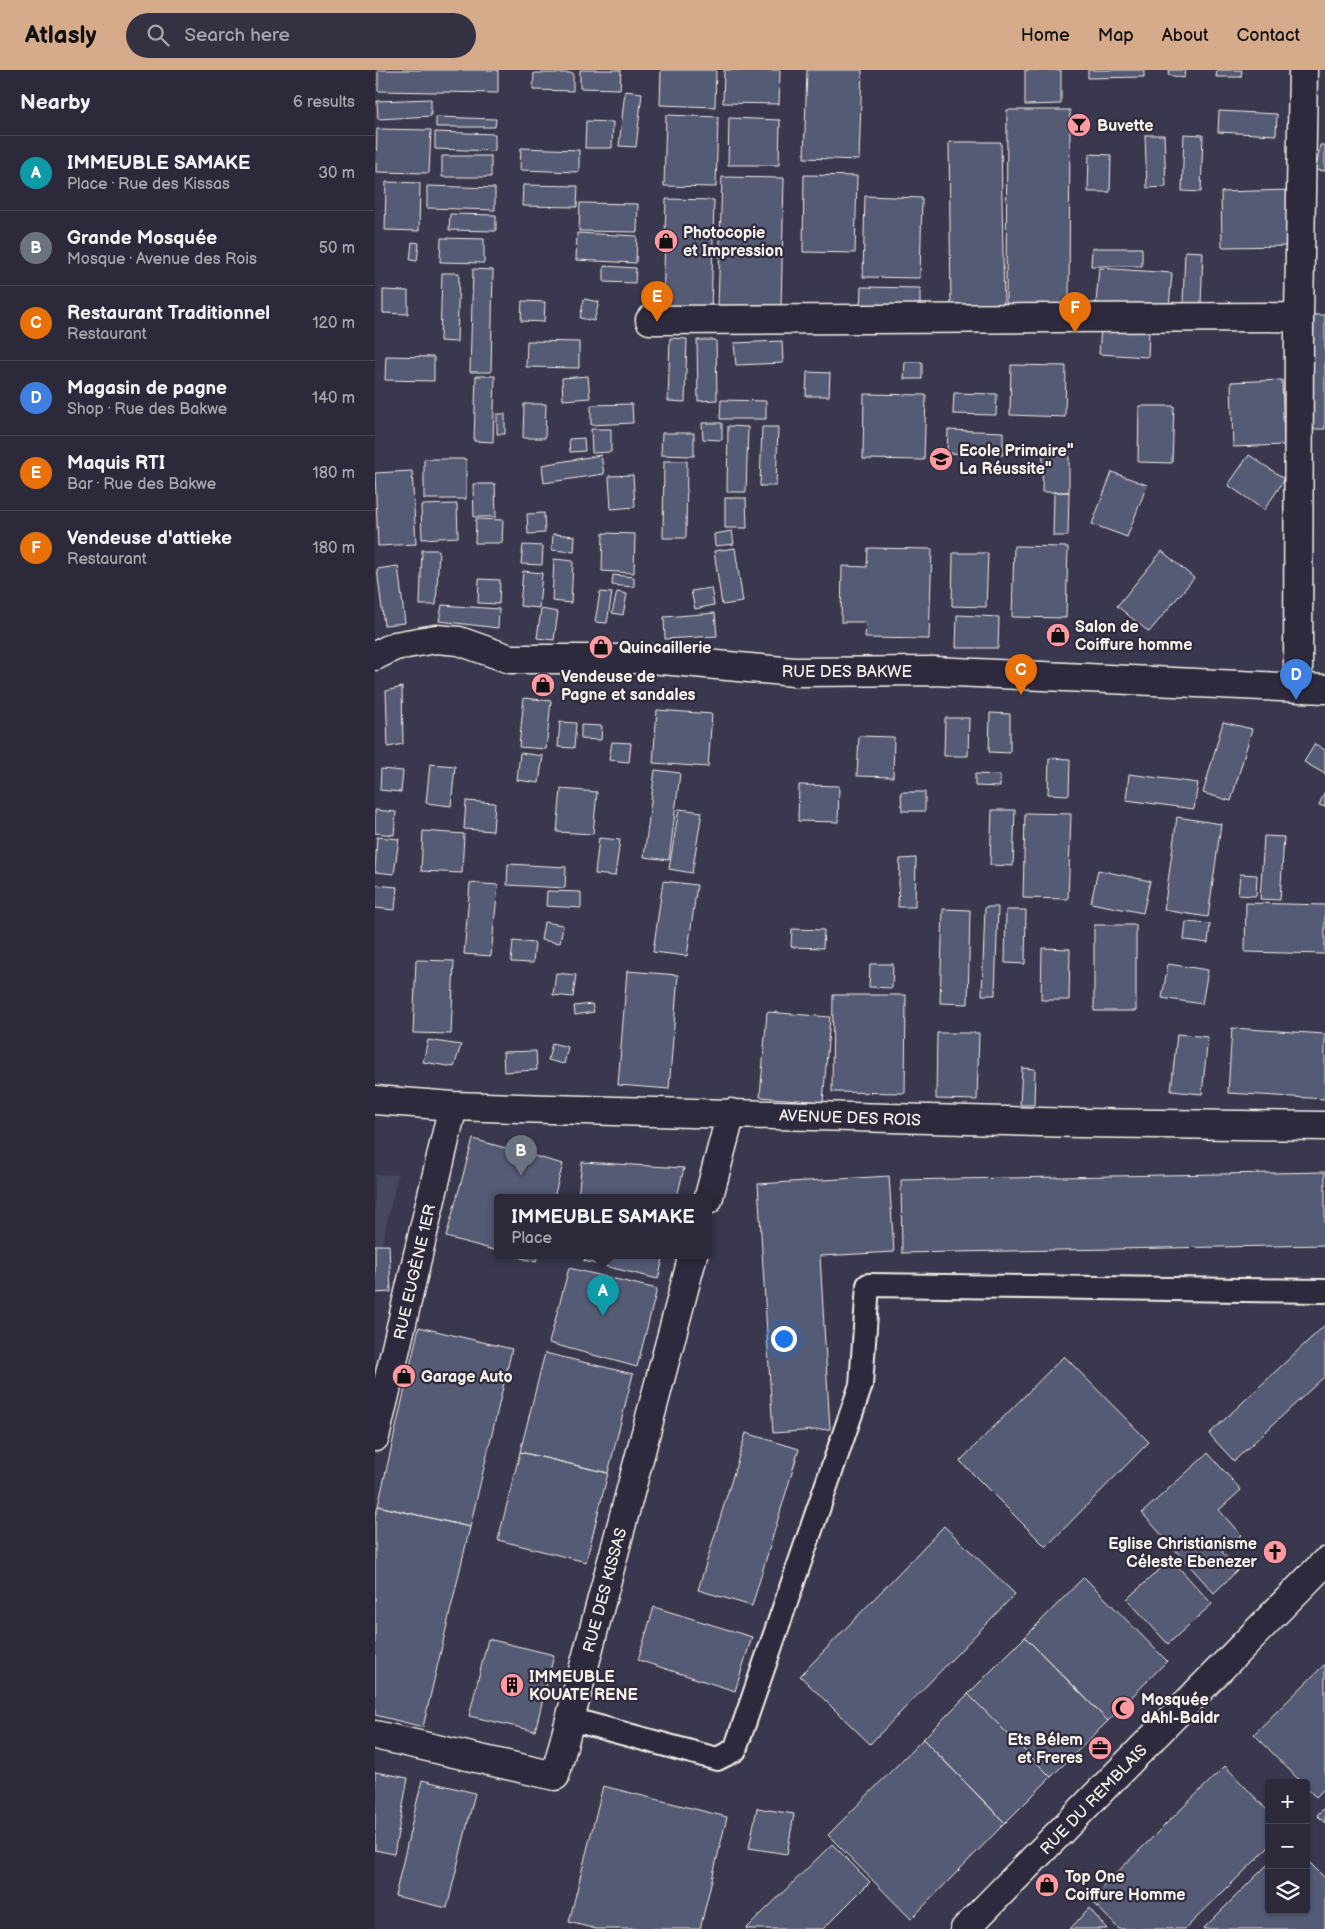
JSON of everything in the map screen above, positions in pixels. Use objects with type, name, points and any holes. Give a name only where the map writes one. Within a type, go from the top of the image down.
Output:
[{"type":"street","points":[[1298,688],[1299,317],[1303,70]]},
{"type":"street","points":[[650,320],[1299,317]]},
{"type":"street","name":"RUE DES BAKWE","points":[[375,656],[395,646],[436,639],[459,641],[510,658],[651,659],[794,672],[935,671],[1325,689]]},
{"type":"street","name":"AVENUE DES ROIS","points":[[375,1100],[453,1106],[1081,1123],[1325,1126]]},
{"type":"street","name":"RUE EUGÈNE 1ER","points":[[375,1437],[453,1106]]},
{"type":"street","points":[[710,1194],[731,1113]]},
{"type":"street","name":"RUE DES KISSAS","points":[[375,1735],[555,1776],[692,1259]]},
{"type":"street","name":"RUE DU REMBLAIS","points":[[965,1929],[1325,1562]]},
{"type":"lane","points":[[570,1719],[717,1759],[735,1750],[861,1385],[868,1286],[1325,1291]]},
{"type":"shaded area","points":[[398,1174],[375,1275],[375,1175]]},
{"type":"building","points":[[378,70],[498,70],[498,93],[378,91]]},
{"type":"building","points":[[580,70],[621,70],[620,89],[580,88]]},
{"type":"building","points":[[661,70],[716,70],[715,107],[660,105]]},
{"type":"building","points":[[724,70],[780,70],[779,104],[723,103]]},
{"type":"building","points":[[807,70],[862,70],[859,160],[804,158]]},
{"type":"building","points":[[1025,70],[1061,70],[1061,104],[1025,105]]},
{"type":"building","points":[[1088,70],[1144,70],[1144,77],[1088,78]]},
{"type":"building","points":[[1169,70],[1185,70],[1184,78],[1168,75]]},
{"type":"building","points":[[1217,70],[1242,70],[1241,77],[1216,77]]},
{"type":"building","points":[[534,73],[573,73],[573,91],[533,90]]},
{"type":"building","points":[[625,91],[642,93],[636,147],[619,146]]},
{"type":"building","points":[[431,99],[431,116],[378,119],[377,101]]},
{"type":"building","points":[[1007,110],[1070,110],[1069,305],[1006,305]]},
{"type":"building","points":[[1219,111],[1277,114],[1276,135],[1218,132]]},
{"type":"building","points":[[666,115],[718,117],[716,187],[664,186]]},
{"type":"building","points":[[436,117],[496,119],[495,127],[436,127]]},
{"type":"building","points":[[729,118],[780,120],[779,165],[728,165]]},
{"type":"building","points":[[586,121],[613,122],[612,148],[585,148]]},
{"type":"building","points":[[377,129],[431,130],[429,173],[376,172]]},
{"type":"building","points":[[435,132],[495,134],[495,151],[435,149]]},
{"type":"building","points":[[1184,134],[1203,135],[1201,192],[1182,191]]},
{"type":"building","points":[[1145,135],[1164,135],[1166,187],[1147,188]]},
{"type":"building","points":[[949,142],[1001,142],[1004,307],[951,307]]},
{"type":"building","points":[[1320,145],[1325,145],[1325,171],[1316,170]]},
{"type":"building","points":[[521,148],[579,150],[579,172],[520,170]]},
{"type":"building","points":[[1089,154],[1111,155],[1110,192],[1088,192]]},
{"type":"building","points":[[442,156],[491,156],[491,177],[442,177]]},
{"type":"building","points":[[804,175],[857,176],[855,253],[803,252]]},
{"type":"building","points":[[722,177],[784,178],[781,308],[718,307]]},
{"type":"building","points":[[386,182],[420,183],[419,231],[385,230]]},
{"type":"building","points":[[523,185],[578,186],[577,207],[522,206]]},
{"type":"building","points":[[427,186],[495,188],[495,210],[427,208]]},
{"type":"building","points":[[1291,190],[1292,246],[1222,247],[1221,192]]},
{"type":"building","points":[[865,196],[922,198],[920,278],[863,277]]},
{"type":"building","points":[[666,199],[714,200],[711,313],[663,311]]},
{"type":"building","points":[[580,203],[638,204],[637,232],[579,231]]},
{"type":"building","points":[[450,214],[496,215],[496,231],[449,230]]},
{"type":"building","points":[[577,233],[637,236],[636,263],[576,260]]},
{"type":"building","points":[[441,238],[484,239],[484,263],[440,262]]},
{"type":"building","points":[[412,242],[419,243],[417,261],[410,260]]},
{"type":"building","points":[[1092,248],[1142,248],[1142,266],[1091,266]]},
{"type":"building","points":[[1185,251],[1203,252],[1201,304],[1183,303]]},
{"type":"building","points":[[604,266],[636,268],[635,283],[604,282]]},
{"type":"building","points":[[1099,268],[1172,273],[1169,308],[1096,303]]},
{"type":"building","points":[[473,269],[493,270],[491,372],[470,372]]},
{"type":"building","points":[[442,273],[459,273],[457,342],[440,341]]},
{"type":"building","points":[[861,287],[920,288],[920,312],[860,311]]},
{"type":"building","points":[[383,290],[408,291],[408,314],[383,313]]},
{"type":"building","points":[[584,299],[599,302],[594,321],[580,318]]},
{"type":"building","points":[[522,301],[545,302],[544,322],[521,321]]},
{"type":"building","points":[[1312,315],[1325,315],[1325,429],[1307,429]]},
{"type":"building","points":[[1101,327],[1149,331],[1148,357],[1099,354]]},
{"type":"building","points":[[670,338],[687,339],[685,402],[668,401]]},
{"type":"building","points":[[697,340],[716,340],[717,400],[698,401]]},
{"type":"building","points":[[527,341],[579,342],[579,368],[526,367]]},
{"type":"building","points":[[782,341],[783,363],[736,365],[734,343]]},
{"type":"building","points":[[386,356],[434,357],[434,381],[385,380]]},
{"type":"building","points":[[905,362],[922,362],[922,379],[904,379]]},
{"type":"building","points":[[1011,365],[1066,366],[1065,417],[1010,415]]},
{"type":"building","points":[[807,372],[830,373],[829,396],[806,396]]},
{"type":"building","points":[[476,376],[495,376],[493,442],[474,441]]},
{"type":"building","points":[[588,376],[590,398],[563,400],[562,378]]},
{"type":"building","points":[[1282,380],[1284,445],[1233,447],[1231,382]]},
{"type":"building","points":[[954,393],[997,394],[996,415],[953,414]]},
{"type":"building","points":[[864,394],[926,395],[924,460],[863,459]]},
{"type":"building","points":[[721,400],[766,401],[766,419],[720,419]]},
{"type":"building","points":[[524,404],[546,404],[545,438],[523,438]]},
{"type":"building","points":[[632,404],[633,423],[591,425],[591,405]]},
{"type":"building","points":[[1139,406],[1174,406],[1172,463],[1138,462]]},
{"type":"building","points":[[497,414],[505,414],[505,434],[497,434]]},
{"type":"building","points":[[702,423],[722,423],[722,440],[703,439]]},
{"type":"building","points":[[728,426],[748,427],[746,492],[727,492]]},
{"type":"building","points":[[762,427],[778,427],[776,486],[760,486]]},
{"type":"building","points":[[591,429],[611,429],[611,452],[592,453]]},
{"type":"building","points":[[948,430],[1003,432],[1003,455],[947,453]]},
{"type":"building","points":[[662,433],[694,433],[694,456],[661,455]]},
{"type":"building","points":[[584,438],[585,451],[570,452],[569,439]]},
{"type":"building","points":[[1043,447],[1069,448],[1069,492],[1042,492]]},
{"type":"building","points":[[601,455],[604,474],[544,483],[542,465]]},
{"type":"building","points":[[1249,455],[1285,479],[1264,510],[1228,485]]},
{"type":"building","points":[[424,459],[466,459],[466,499],[424,499]]},
{"type":"building","points":[[664,461],[687,461],[686,538],[663,538]]},
{"type":"building","points":[[412,471],[416,544],[378,546],[375,473]]},
{"type":"building","points":[[1112,472],[1147,485],[1127,537],[1092,524]]},
{"type":"building","points":[[633,475],[635,507],[611,509],[609,476]]},
{"type":"building","points":[[473,484],[495,484],[496,517],[474,517]]},
{"type":"building","points":[[1054,492],[1069,492],[1068,536],[1053,536]]},
{"type":"building","points":[[725,498],[746,498],[747,528],[725,528]]},
{"type":"building","points":[[457,504],[458,537],[422,539],[421,505]]},
{"type":"building","points":[[544,513],[545,533],[528,534],[527,514]]},
{"type":"building","points":[[476,519],[503,520],[502,543],[475,543]]},
{"type":"building","points":[[732,531],[734,544],[715,546],[714,534]]},
{"type":"building","points":[[603,533],[635,534],[634,573],[602,571]]},
{"type":"building","points":[[553,534],[575,536],[574,552],[552,550]]},
{"type":"building","points":[[523,545],[543,546],[542,565],[521,564]]},
{"type":"building","points":[[1014,546],[1068,547],[1066,618],[1012,617]]},
{"type":"building","points":[[735,548],[743,602],[722,605],[714,551]]},
{"type":"building","points":[[868,548],[932,549],[929,639],[865,638],[866,622],[841,622],[842,566],[867,567]]},
{"type":"building","points":[[422,550],[439,550],[436,605],[420,605]]},
{"type":"building","points":[[1162,551],[1194,578],[1149,632],[1117,606]]},
{"type":"building","points":[[953,553],[988,553],[986,607],[952,606]]},
{"type":"building","points":[[554,559],[573,561],[571,603],[552,601]]},
{"type":"building","points":[[398,566],[405,623],[384,625],[377,569]]},
{"type":"building","points":[[523,571],[542,573],[539,608],[520,606]]},
{"type":"building","points":[[613,575],[634,577],[634,587],[612,585]]},
{"type":"building","points":[[479,579],[500,580],[499,604],[478,603]]},
{"type":"building","points":[[711,588],[714,605],[695,609],[691,591]]},
{"type":"building","points":[[600,592],[612,593],[607,623],[595,622]]},
{"type":"building","points":[[617,592],[627,594],[623,615],[612,613]]},
{"type":"building","points":[[442,605],[499,609],[498,628],[439,621]]},
{"type":"building","points":[[541,609],[558,612],[554,640],[537,638]]},
{"type":"building","points":[[715,613],[717,636],[665,639],[664,617]]},
{"type":"building","points":[[957,615],[999,617],[998,648],[956,648]]},
{"type":"building","points":[[402,687],[403,744],[388,747],[386,691]]},
{"type":"building","points":[[524,698],[551,701],[546,749],[519,747]]},
{"type":"building","points":[[657,710],[712,714],[708,767],[653,763]]},
{"type":"building","points":[[990,713],[1010,714],[1010,753],[989,752]]},
{"type":"building","points":[[945,718],[969,718],[968,756],[944,756]]},
{"type":"building","points":[[560,722],[576,723],[574,748],[558,747]]},
{"type":"building","points":[[1223,722],[1252,729],[1231,801],[1203,793]]},
{"type":"building","points":[[581,725],[602,726],[601,740],[581,739]]},
{"type":"building","points":[[859,736],[894,737],[893,777],[857,776]]},
{"type":"building","points":[[612,742],[631,743],[629,762],[609,760]]},
{"type":"building","points":[[1315,744],[1325,750],[1325,774],[1304,762]]},
{"type":"building","points":[[520,753],[543,756],[539,783],[517,780]]},
{"type":"building","points":[[1049,758],[1070,759],[1069,795],[1048,794]]},
{"type":"building","points":[[430,764],[455,766],[451,806],[426,803]]},
{"type":"building","points":[[381,769],[403,771],[401,792],[380,790]]},
{"type":"building","points":[[655,770],[680,773],[669,860],[644,857]]},
{"type":"building","points":[[975,774],[1000,775],[1000,787],[975,786]]},
{"type":"building","points":[[1129,774],[1198,783],[1194,809],[1126,800]]},
{"type":"building","points":[[799,785],[839,786],[838,822],[798,821]]},
{"type":"building","points":[[561,789],[597,792],[593,834],[557,832]]},
{"type":"building","points":[[1325,791],[1325,807],[1319,805]]},
{"type":"building","points":[[901,792],[925,792],[925,811],[902,811]]},
{"type":"building","points":[[466,801],[495,803],[493,831],[464,829]]},
{"type":"building","points":[[679,809],[702,812],[692,873],[669,869]]},
{"type":"building","points":[[375,810],[396,812],[394,835],[375,833]]},
{"type":"building","points":[[992,810],[1015,810],[1013,866],[990,865]]},
{"type":"building","points":[[1025,813],[1071,814],[1068,899],[1023,898]]},
{"type":"building","points":[[1177,817],[1221,824],[1208,917],[1164,910]]},
{"type":"building","points":[[423,831],[464,834],[462,873],[421,871]]},
{"type":"building","points":[[1264,836],[1284,837],[1280,900],[1260,899]]},
{"type":"building","points":[[377,837],[399,839],[394,874],[375,872]]},
{"type":"building","points":[[599,838],[620,840],[615,876],[595,874]]},
{"type":"building","points":[[916,858],[915,907],[898,907],[900,859]]},
{"type":"building","points":[[508,864],[566,867],[565,888],[507,885]]},
{"type":"building","points":[[1098,870],[1150,881],[1143,913],[1091,903]]},
{"type":"building","points":[[1240,874],[1257,875],[1256,896],[1238,895]]},
{"type":"building","points":[[663,881],[697,885],[687,956],[653,952]]},
{"type":"building","points":[[470,883],[498,885],[491,956],[464,954]]},
{"type":"building","points":[[375,885],[397,887],[395,910],[375,908]]},
{"type":"building","points":[[547,891],[581,892],[581,908],[546,906]]},
{"type":"building","points":[[1246,903],[1325,905],[1325,954],[1245,952]]},
{"type":"building","points":[[985,907],[998,907],[995,995],[982,995]]},
{"type":"building","points":[[943,909],[970,910],[968,1004],[940,1003]]},
{"type":"building","points":[[1006,910],[1026,910],[1025,964],[1005,963]]},
{"type":"building","points":[[544,922],[563,925],[560,943],[541,940]]},
{"type":"building","points":[[1186,922],[1210,924],[1208,943],[1184,940]]},
{"type":"building","points":[[1094,925],[1136,925],[1136,1011],[1094,1011]]},
{"type":"building","points":[[792,929],[824,930],[823,948],[791,947]]},
{"type":"building","points":[[513,941],[535,943],[533,963],[511,962]]},
{"type":"building","points":[[1042,948],[1070,949],[1069,1000],[1041,1000]]},
{"type":"building","points":[[416,960],[454,961],[451,1034],[413,1033]]},
{"type":"building","points":[[870,964],[893,964],[892,988],[869,987]]},
{"type":"building","points":[[1168,964],[1208,970],[1202,1004],[1162,998]]},
{"type":"building","points":[[627,971],[678,975],[669,1089],[618,1085]]},
{"type":"building","points":[[556,973],[576,975],[573,997],[553,995]]},
{"type":"building","points":[[833,995],[906,995],[905,1093],[832,1092]]},
{"type":"building","points":[[592,1004],[594,1012],[575,1015],[574,1006]]},
{"type":"building","points":[[767,1012],[830,1017],[823,1102],[760,1097]]},
{"type":"building","points":[[1232,1028],[1325,1034],[1325,1099],[1228,1093]]},
{"type":"building","points":[[937,1033],[979,1033],[977,1100],[936,1099]]},
{"type":"building","points":[[1177,1034],[1208,1037],[1202,1094],[1171,1091]]},
{"type":"building","points":[[428,1040],[461,1045],[454,1067],[423,1062]]},
{"type":"building","points":[[552,1043],[568,1047],[564,1064],[548,1060]]},
{"type":"building","points":[[536,1051],[537,1070],[504,1072],[503,1052]]},
{"type":"building","points":[[1022,1068],[1035,1069],[1034,1105],[1020,1105]]},
{"type":"building","points":[[473,1139],[563,1164],[555,1194],[494,1194],[494,1250],[446,1237]]},
{"type":"building","points":[[582,1162],[684,1168],[678,1194],[578,1194]]},
{"type":"building","points":[[1325,1172],[1325,1245],[902,1253],[901,1180]]},
{"type":"building","points":[[889,1176],[894,1252],[820,1256],[830,1429],[773,1433],[758,1184]]},
{"type":"building","points":[[375,1245],[389,1245],[391,1292],[375,1293]]},
{"type":"building","points":[[525,1259],[537,1259],[536,1262]]},
{"type":"building","points":[[584,1259],[663,1259],[658,1279],[584,1261]]},
{"type":"building","points":[[569,1268],[657,1289],[637,1367],[549,1343]]},
{"type":"building","points":[[1325,1325],[1325,1376],[1234,1461],[1209,1434]]},
{"type":"building","points":[[419,1327],[512,1349],[470,1527],[378,1506]]},
{"type":"building","points":[[545,1353],[633,1374],[608,1473],[520,1452]]},
{"type":"building","points":[[1064,1356],[1149,1442],[1046,1547],[960,1461]]},
{"type":"building","points":[[746,1433],[799,1449],[752,1606],[698,1590]]},
{"type":"building","points":[[520,1452],[608,1473],[586,1562],[498,1540]]},
{"type":"building","points":[[1208,1453],[1241,1490],[1219,1510],[1241,1535],[1222,1552],[1238,1570],[1214,1593],[1142,1513]]},
{"type":"building","points":[[378,1506],[470,1527],[423,1727],[375,1715],[375,1517]]},
{"type":"building","points":[[944,1526],[1015,1594],[870,1744],[800,1676]]},
{"type":"building","points":[[1171,1559],[1212,1604],[1168,1644],[1127,1599]]},
{"type":"building","points":[[1084,1577],[1167,1661],[1108,1721],[1025,1637]]},
{"type":"building","points":[[654,1607],[752,1637],[735,1691],[638,1660]]},
{"type":"building","points":[[1025,1637],[1108,1721],[1051,1777],[968,1694]]},
{"type":"building","name":"IMMEUBLE KOUATE RENE","points":[[488,1639],[554,1655],[535,1731],[469,1716]]},
{"type":"building","points":[[1325,1664],[1325,1788],[1316,1797],[1310,1792],[1310,1779],[1298,1779],[1254,1734]]},
{"type":"building","points":[[968,1694],[1051,1777],[1005,1823],[923,1739]]},
{"type":"building","points":[[923,1739],[1005,1823],[911,1919],[828,1835]]},
{"type":"building","points":[[1225,1766],[1265,1808],[1265,1851],[1185,1929],[1119,1929],[1090,1899]]},
{"type":"building","points":[[375,1772],[408,1778],[394,1854],[375,1850]]},
{"type":"building","points":[[422,1780],[475,1793],[447,1908],[395,1896]]},
{"type":"building","points":[[603,1786],[727,1817],[700,1929],[596,1929],[569,1922]]},
{"type":"building","points":[[1325,1807],[1325,1823],[1317,1815]]},
{"type":"building","points":[[757,1808],[794,1814],[787,1854],[749,1848]]},
{"type":"building","points":[[832,1844],[870,1882],[823,1929],[746,1929]]},
{"type":"building","points":[[1310,1863],[1325,1878],[1325,1929],[1203,1929],[1265,1867],[1265,1914],[1310,1914]]},
{"type":"building","points":[[1089,1908],[1107,1929],[1070,1929]]},
{"type":"place","name":"Buvette","points":[[1079,125]]},
{"type":"place","name":"Photocopie et Impression","points":[[666,241]]},
{"type":"place","name":"Maquis RTI","points":[[657,322]]},
{"type":"place","name":"Vendeuse d'attieke","points":[[1075,333]]},
{"type":"place","name":"Ecole Primaire\" La Réussite\"","points":[[941,459]]},
{"type":"place","name":"Salon de Coiffure homme","points":[[1058,635]]},
{"type":"place","name":"Quincaillerie","points":[[601,647]]},
{"type":"place","name":"Vendeuse de Pagne et sandales","points":[[543,685]]},
{"type":"place","name":"Restaurant Traditionnel","points":[[1021,695]]},
{"type":"place","name":"Magasin de pagne","points":[[1296,700]]},
{"type":"place","name":"Grande Mosquée","points":[[521,1176]]},
{"type":"place","name":"IMMEUBLE SAMAKE","points":[[603,1316]]},
{"type":"place","name":"Garage Auto","points":[[404,1376]]},
{"type":"place","name":"Eglise Christianisme Céleste Ebenezer","points":[[1275,1552]]},
{"type":"place","name":"IMMEUBLE KOUATE RENE","points":[[512,1685]]},
{"type":"place","name":"Mosquée dAhl-Baldr","points":[[1123,1708]]},
{"type":"place","name":"Ets Bélem et Freres","points":[[1100,1748]]},
{"type":"place","name":"Top One Coiffure Homme","points":[[1047,1885]]}]
